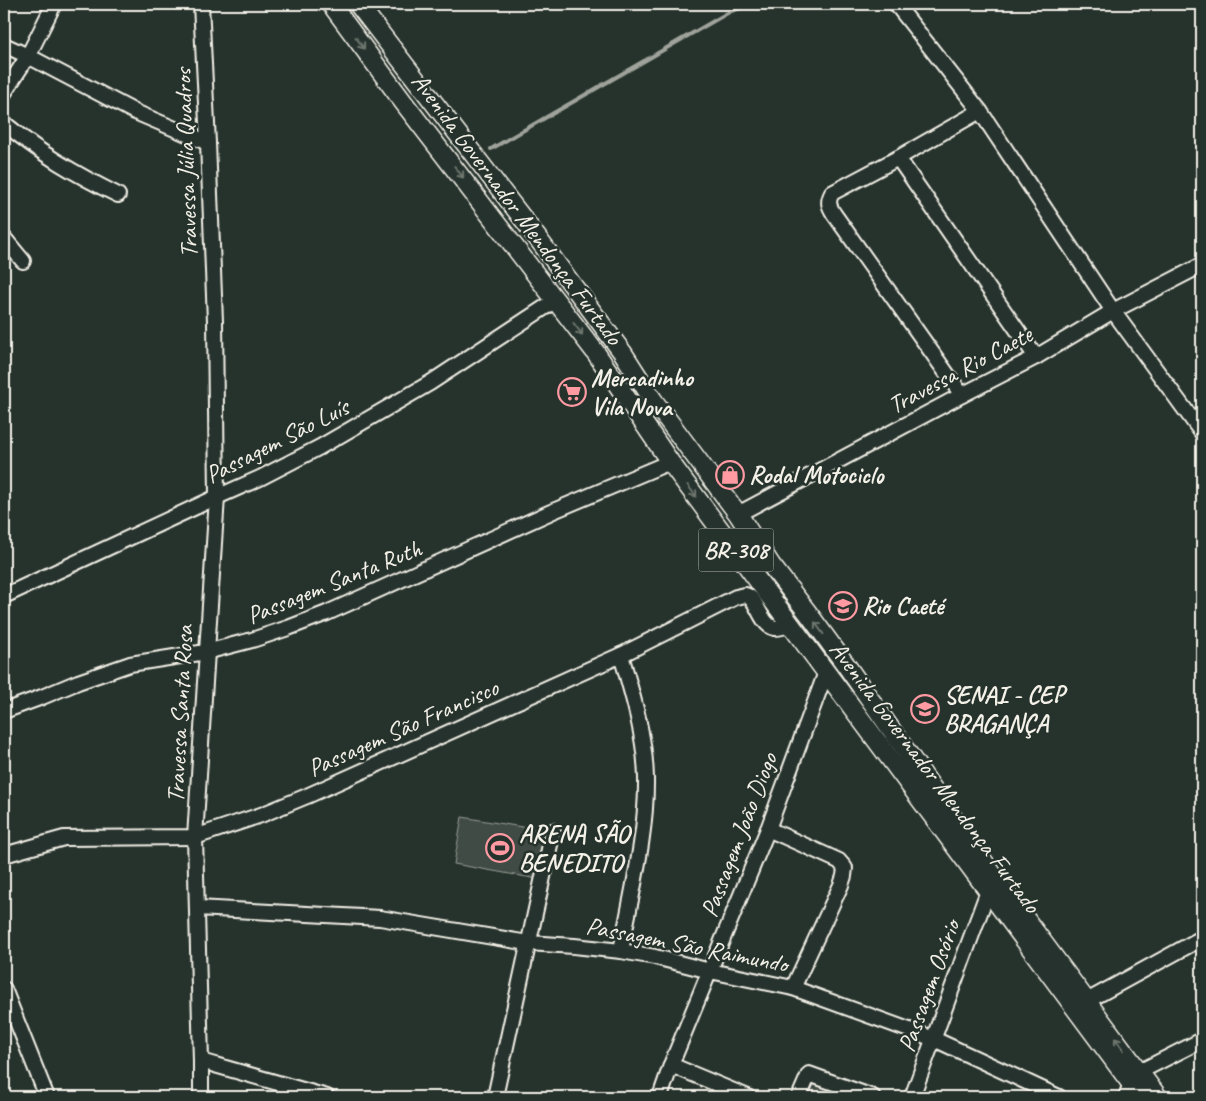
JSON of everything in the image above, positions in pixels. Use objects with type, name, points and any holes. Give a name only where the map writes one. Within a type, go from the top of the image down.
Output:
[{"type":"main road","name":"Avenida Governador Mendonça Furtado","points":[[331,4],[596,353],[670,462],[1141,1097]]},
{"type":"main road","name":"Avenida Governador Mendonça Furtado","points":[[358,4],[623,353],[653,400],[738,514],[771,565],[824,636],[998,882],[1087,1001],[1132,1084],[1158,1097]]},
{"type":"street","points":[[4,93],[28,56],[54,4]]},
{"type":"street","name":"Travessa Júlia Quadros","points":[[201,4],[215,327]]},
{"type":"street","points":[[896,4],[980,111],[1114,311],[1202,433]]},
{"type":"street","points":[[4,45],[135,112],[208,143]]},
{"type":"street","points":[[962,395],[828,202],[832,193],[980,111]]},
{"type":"street","points":[[4,122],[48,156],[87,180],[118,195]]},
{"type":"street","points":[[898,158],[1036,357]]},
{"type":"street","points":[[4,238],[23,261]]},
{"type":"street","name":"Travessa Rio Caete","points":[[738,514],[1036,357],[1114,311],[1202,265]]},
{"type":"street","name":"Passagem São Luís","points":[[4,596],[260,478],[320,447],[470,357],[556,300]]},
{"type":"street","name":"Travessa Santa Rosa","points":[[200,1097],[201,1060],[195,836],[217,497],[215,327]]},
{"type":"street","name":"Passagem Santa Ruth","points":[[4,711],[130,664],[206,652],[252,640],[327,613],[551,512],[670,462]]},
{"type":"street","name":"Passagem São Francisco","points":[[4,855],[64,838],[195,836],[261,815],[621,655],[742,595],[748,596],[770,626],[775,628],[792,625]]},
{"type":"street","points":[[621,655],[639,722],[644,749],[646,778],[643,830],[621,951]]},
{"type":"street","name":"Passagem João Diogo","points":[[660,1097],[671,1065],[768,829],[826,672]]},
{"type":"street","points":[[768,829],[839,861],[845,868],[841,885],[793,988]]},
{"type":"street","points":[[495,1097],[553,831]]},
{"type":"street","name":"Passagem Osório","points":[[912,1097],[988,891]]},
{"type":"street","name":"Passagem São Raimundo","points":[[197,908],[380,918],[528,943],[621,951],[655,957],[710,971],[793,988],[934,1039],[1059,1097]]},
{"type":"street","points":[[1087,1001],[1202,938]]},
{"type":"street","points":[[4,989],[47,1097]]},
{"type":"street","points":[[1132,1084],[1202,1040]]},
{"type":"street","points":[[201,1060],[327,1097]]},
{"type":"street","points":[[671,1065],[748,1097]]},
{"type":"street","points":[[799,1097],[809,1074],[873,1097]]},
{"type":"shaded area","name":"ARENA SÃO BENEDITO","points":[[462,817],[546,831],[538,879],[454,864]]},
{"type":"shaded area","points":[[811,1078],[864,1097],[805,1097]]},
{"type":"waterway","points":[[491,149],[731,11],[754,4]]},
{"type":"place","name":"Mercadinho Vila Nova","points":[[572,392]]},
{"type":"place","name":"Rodal Motociclo","points":[[730,475]]},
{"type":"place","name":"Rio Caeté","points":[[843,606]]},
{"type":"place","name":"SENAI - CEP BRAGANÇA","points":[[925,709]]},
{"type":"place","name":"ARENA SÃO BENEDITO","points":[[500,848]]}]
